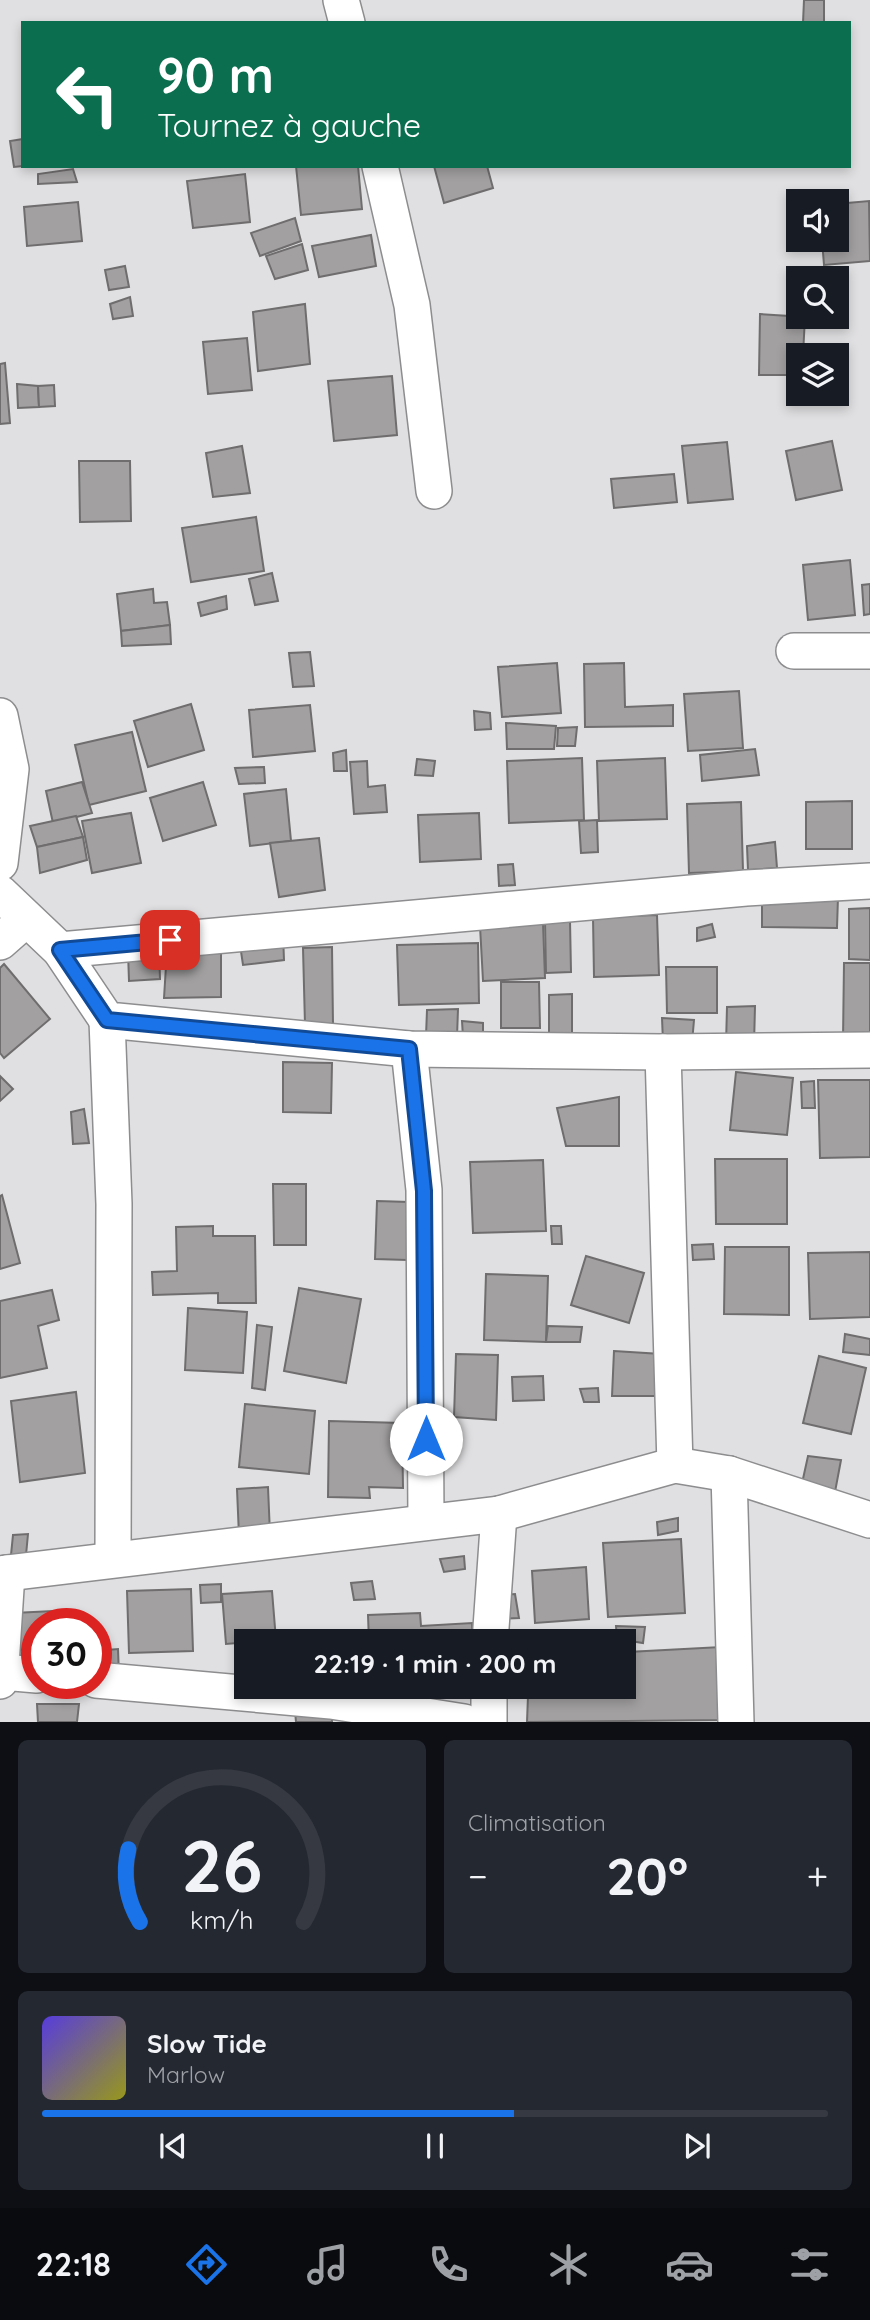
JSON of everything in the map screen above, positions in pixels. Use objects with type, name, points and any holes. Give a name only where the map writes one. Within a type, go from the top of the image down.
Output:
[{"type":"street","points":[[341,0],[346,21]]},
{"type":"street","points":[[380,168],[412,305],[434,491]]},
{"type":"street","points":[[794,650],[870,651]]},
{"type":"street","points":[[0,716],[11,769],[0,863]]},
{"type":"street","points":[[0,893],[13,931],[60,950],[746,888],[870,881]]},
{"type":"street","points":[[60,950],[107,1020],[114,1204],[113,1558]]},
{"type":"street","points":[[107,1020],[409,1049],[663,1052],[870,1050]]},
{"type":"street","points":[[409,1049],[424,1191],[426,1522]]},
{"type":"street","points":[[663,1052],[675,1465]]},
{"type":"street","points":[[21,1675],[1,1676],[4,1573],[499,1514],[675,1465],[729,1474],[870,1520]]},
{"type":"street","points":[[729,1474],[736,1721]]},
{"type":"street","points":[[491,1629],[499,1514]]},
{"type":"street","points":[[112,1681],[331,1701],[464,1721]]},
{"type":"street","points":[[489,1699],[489,1721]]},
{"type":"building","points":[[804,0],[824,0],[824,21],[803,21]]},
{"type":"building","points":[[21,139],[21,166],[14,167],[10,141]]},
{"type":"building","points":[[296,168],[358,168],[362,209],[301,215]]},
{"type":"building","points":[[435,168],[488,168],[493,188],[444,203]]},
{"type":"building","points":[[73,169],[77,182],[38,184],[38,174]]},
{"type":"building","points":[[245,174],[250,222],[193,228],[187,181]]},
{"type":"building","points":[[869,201],[870,261],[824,265],[823,252],[849,252],[849,203]]},
{"type":"building","points":[[78,202],[82,241],[27,246],[24,207]]},
{"type":"building","points":[[295,218],[301,241],[260,256],[251,233]]},
{"type":"building","points":[[371,235],[376,266],[319,277],[312,246]]},
{"type":"building","points":[[302,244],[308,270],[275,279],[266,256]]},
{"type":"building","points":[[125,266],[129,287],[109,290],[105,270]]},
{"type":"building","points":[[130,297],[133,316],[113,319],[110,304]]},
{"type":"building","points":[[305,304],[310,364],[258,371],[253,312]]},
{"type":"building","points":[[760,314],[786,316],[786,329],[804,329],[804,343],[786,343],[786,375],[759,375]]},
{"type":"building","points":[[247,338],[252,390],[208,394],[203,342]]},
{"type":"building","points":[[5,363],[10,423],[0,424],[0,364]]},
{"type":"building","points":[[392,376],[397,435],[334,441],[328,381]]},
{"type":"building","points":[[17,384],[38,386],[39,407],[18,408]]},
{"type":"building","points":[[54,385],[55,406],[39,407],[38,386]]},
{"type":"building","points":[[832,441],[842,490],[796,500],[786,451]]},
{"type":"building","points":[[727,442],[733,499],[688,503],[682,446]]},
{"type":"building","points":[[242,446],[250,493],[213,497],[206,453]]},
{"type":"building","points":[[79,461],[130,461],[131,521],[80,522]]},
{"type":"building","points":[[674,474],[677,502],[614,508],[611,479]]},
{"type":"building","points":[[256,517],[264,571],[191,582],[182,528]]},
{"type":"building","points":[[850,560],[855,615],[808,620],[803,565]]},
{"type":"building","points":[[272,573],[278,601],[255,605],[249,579]]},
{"type":"building","points":[[870,584],[870,614],[864,615],[862,585]]},
{"type":"building","points":[[153,589],[154,603],[167,602],[170,625],[121,631],[117,594]]},
{"type":"building","points":[[226,596],[227,609],[201,616],[198,603]]},
{"type":"building","points":[[170,625],[171,644],[122,646],[121,631]]},
{"type":"building","points":[[310,652],[314,686],[293,687],[289,653]]},
{"type":"building","points":[[557,663],[561,713],[502,717],[498,667]]},
{"type":"building","points":[[624,663],[625,707],[673,705],[673,726],[585,727],[584,664]]},
{"type":"building","points":[[739,691],[743,748],[688,751],[684,694]]},
{"type":"building","points":[[191,704],[204,750],[148,767],[134,721]]},
{"type":"building","points":[[310,705],[315,751],[253,757],[249,710]]},
{"type":"building","points":[[474,711],[490,713],[491,729],[475,730]]},
{"type":"building","points":[[506,723],[556,726],[554,749],[507,749]]},
{"type":"building","points":[[577,727],[575,746],[557,746],[558,728]]},
{"type":"building","points":[[132,732],[146,791],[89,805],[75,745]]},
{"type":"building","points":[[755,749],[759,775],[702,781],[700,755]]},
{"type":"building","points":[[346,750],[347,771],[334,771],[333,753]]},
{"type":"building","points":[[582,758],[584,820],[509,823],[507,761]]},
{"type":"building","points":[[665,758],[667,819],[599,821],[597,761]]},
{"type":"building","points":[[417,759],[435,761],[433,776],[415,775]]},
{"type":"building","points":[[367,761],[368,787],[385,785],[387,812],[354,814],[350,762]]},
{"type":"building","points":[[264,767],[265,783],[239,784],[235,768]]},
{"type":"building","points":[[82,782],[92,813],[53,823],[46,791]]},
{"type":"building","points":[[203,782],[216,825],[163,841],[150,798]]},
{"type":"building","points":[[286,789],[291,841],[250,846],[244,794]]},
{"type":"building","points":[[852,801],[852,849],[806,849],[806,802]]},
{"type":"building","points":[[741,802],[743,871],[689,873],[687,804]]},
{"type":"building","points":[[131,813],[141,863],[92,873],[82,821]]},
{"type":"building","points":[[479,813],[481,859],[420,862],[418,815]]},
{"type":"building","points":[[76,816],[83,837],[37,847],[30,826]]},
{"type":"building","points":[[597,820],[598,852],[581,853],[579,821]]},
{"type":"building","points":[[83,837],[87,860],[40,873],[37,847]]},
{"type":"building","points":[[319,838],[325,890],[279,897],[270,843]]},
{"type":"building","points":[[775,842],[777,868],[748,870],[747,846]]},
{"type":"building","points":[[513,864],[515,885],[499,886],[498,865]]},
{"type":"building","points":[[762,895],[838,897],[837,928],[762,927]]},
{"type":"building","points":[[870,908],[870,960],[849,959],[849,909]]},
{"type":"building","points":[[657,915],[659,975],[594,977],[593,917]]},
{"type":"building","points":[[545,921],[570,921],[571,972],[546,973]]},
{"type":"building","points":[[543,923],[545,978],[483,981],[480,926]]},
{"type":"building","points":[[712,924],[715,937],[697,941],[697,928]]},
{"type":"building","points":[[283,934],[284,960],[243,965],[239,938]]},
{"type":"building","points":[[478,943],[479,1003],[399,1005],[397,945]]},
{"type":"building","points":[[332,947],[333,1025],[305,1025],[303,948]]},
{"type":"building","points":[[159,950],[160,979],[129,981],[128,952]]},
{"type":"building","points":[[167,950],[221,950],[221,997],[164,998]]},
{"type":"building","points":[[844,963],[870,963],[870,1040],[843,1040]]},
{"type":"building","points":[[4,964],[50,1019],[4,1058],[0,1053],[0,968]]},
{"type":"building","points":[[666,967],[717,967],[717,1013],[667,1013]]},
{"type":"building","points":[[501,982],[539,982],[540,1028],[501,1028]]},
{"type":"building","points":[[572,994],[572,1039],[549,1040],[549,995]]},
{"type":"building","points":[[755,1006],[754,1045],[726,1044],[727,1007]]},
{"type":"building","points":[[458,1009],[457,1037],[426,1036],[427,1010]]},
{"type":"building","points":[[662,1018],[694,1020],[692,1043],[663,1042]]},
{"type":"building","points":[[462,1021],[483,1023],[483,1036],[463,1037]]},
{"type":"building","points":[[283,1062],[332,1063],[331,1113],[283,1112]]},
{"type":"building","points":[[736,1072],[793,1078],[787,1135],[730,1130]]},
{"type":"building","points":[[0,1076],[13,1089],[0,1101]]},
{"type":"building","points":[[818,1080],[870,1080],[870,1157],[820,1158]]},
{"type":"building","points":[[814,1081],[815,1108],[802,1108],[801,1082]]},
{"type":"building","points":[[619,1097],[619,1146],[566,1146],[557,1108]]},
{"type":"building","points":[[84,1109],[89,1143],[73,1144],[71,1112]]},
{"type":"building","points":[[715,1159],[787,1159],[787,1224],[716,1224]]},
{"type":"building","points":[[543,1160],[546,1231],[473,1233],[470,1162]]},
{"type":"building","points":[[273,1184],[306,1184],[306,1245],[274,1245]]},
{"type":"building","points":[[2,1195],[20,1263],[0,1269],[0,1196]]},
{"type":"building","points":[[377,1201],[409,1202],[407,1260],[375,1259]]},
{"type":"building","points":[[213,1226],[213,1236],[255,1236],[256,1303],[218,1303],[218,1293],[153,1295],[152,1272],[177,1271],[176,1227]]},
{"type":"building","points":[[551,1226],[561,1226],[562,1244],[552,1244]]},
{"type":"building","points":[[713,1244],[714,1259],[693,1260],[692,1245]]},
{"type":"building","points":[[725,1247],[789,1247],[789,1315],[724,1314]]},
{"type":"building","points":[[870,1252],[870,1317],[810,1319],[808,1253]]},
{"type":"building","points":[[586,1256],[644,1273],[629,1323],[571,1305]]},
{"type":"building","points":[[486,1274],[548,1276],[546,1342],[484,1340]]},
{"type":"building","points":[[299,1288],[361,1299],[346,1383],[284,1371]]},
{"type":"building","points":[[52,1290],[59,1320],[38,1326],[47,1368],[0,1378],[0,1301]]},
{"type":"building","points":[[188,1308],[247,1312],[243,1373],[185,1370]]},
{"type":"building","points":[[257,1325],[272,1327],[265,1390],[252,1388]]},
{"type":"building","points":[[548,1326],[582,1327],[580,1342],[546,1342]]},
{"type":"building","points":[[845,1334],[870,1339],[870,1355],[843,1352]]},
{"type":"building","points":[[614,1351],[661,1354],[661,1396],[612,1396]]},
{"type":"building","points":[[456,1354],[498,1355],[496,1420],[454,1417]]},
{"type":"building","points":[[819,1356],[866,1368],[851,1434],[803,1423]]},
{"type":"building","points":[[543,1376],[544,1400],[513,1401],[512,1377]]},
{"type":"building","points":[[598,1388],[599,1402],[584,1402],[580,1389]]},
{"type":"building","points":[[76,1392],[85,1473],[20,1482],[11,1401]]},
{"type":"building","points":[[245,1404],[315,1411],[309,1474],[239,1467]]},
{"type":"building","points":[[329,1421],[402,1423],[403,1488],[369,1487],[370,1498],[328,1497]]},
{"type":"building","points":[[808,1456],[841,1460],[835,1492],[801,1488]]},
{"type":"building","points":[[268,1487],[270,1534],[239,1536],[237,1489]]},
{"type":"building","points":[[678,1518],[678,1531],[658,1535],[657,1522]]},
{"type":"building","points":[[28,1534],[26,1555],[11,1555],[13,1535]]},
{"type":"building","points":[[681,1539],[685,1613],[608,1617],[603,1543]]},
{"type":"building","points":[[464,1556],[465,1569],[444,1572],[440,1559]]},
{"type":"building","points":[[586,1567],[589,1619],[535,1623],[532,1571]]},
{"type":"building","points":[[372,1581],[375,1599],[354,1600],[351,1583]]},
{"type":"building","points":[[221,1584],[221,1602],[201,1603],[200,1585]]},
{"type":"building","points":[[191,1589],[193,1651],[129,1653],[127,1591]]},
{"type":"building","points":[[272,1591],[275,1629],[234,1629],[234,1643],[226,1644],[222,1594]]},
{"type":"building","points":[[515,1594],[519,1618],[501,1619],[500,1595]]},
{"type":"building","points":[[14,1613],[21,1613],[21,1650],[16,1650]]},
{"type":"building","points":[[420,1613],[421,1626],[472,1623],[472,1629],[369,1629],[368,1615]]},
{"type":"building","points":[[616,1626],[645,1627],[643,1643],[636,1642],[636,1629],[616,1629]]},
{"type":"building","points":[[721,1647],[725,1720],[527,1722],[528,1699],[636,1699],[636,1652]]},
{"type":"building","points":[[118,1649],[119,1676],[112,1674],[112,1650]]},
{"type":"building","points":[[37,1704],[79,1704],[77,1722],[38,1722]]},
{"type":"building","points":[[332,1709],[332,1722],[296,1722],[295,1711]]},
{"type":"route","points":[[170,940],[60,950],[107,1020],[409,1049],[424,1191],[426,1439]]}]
